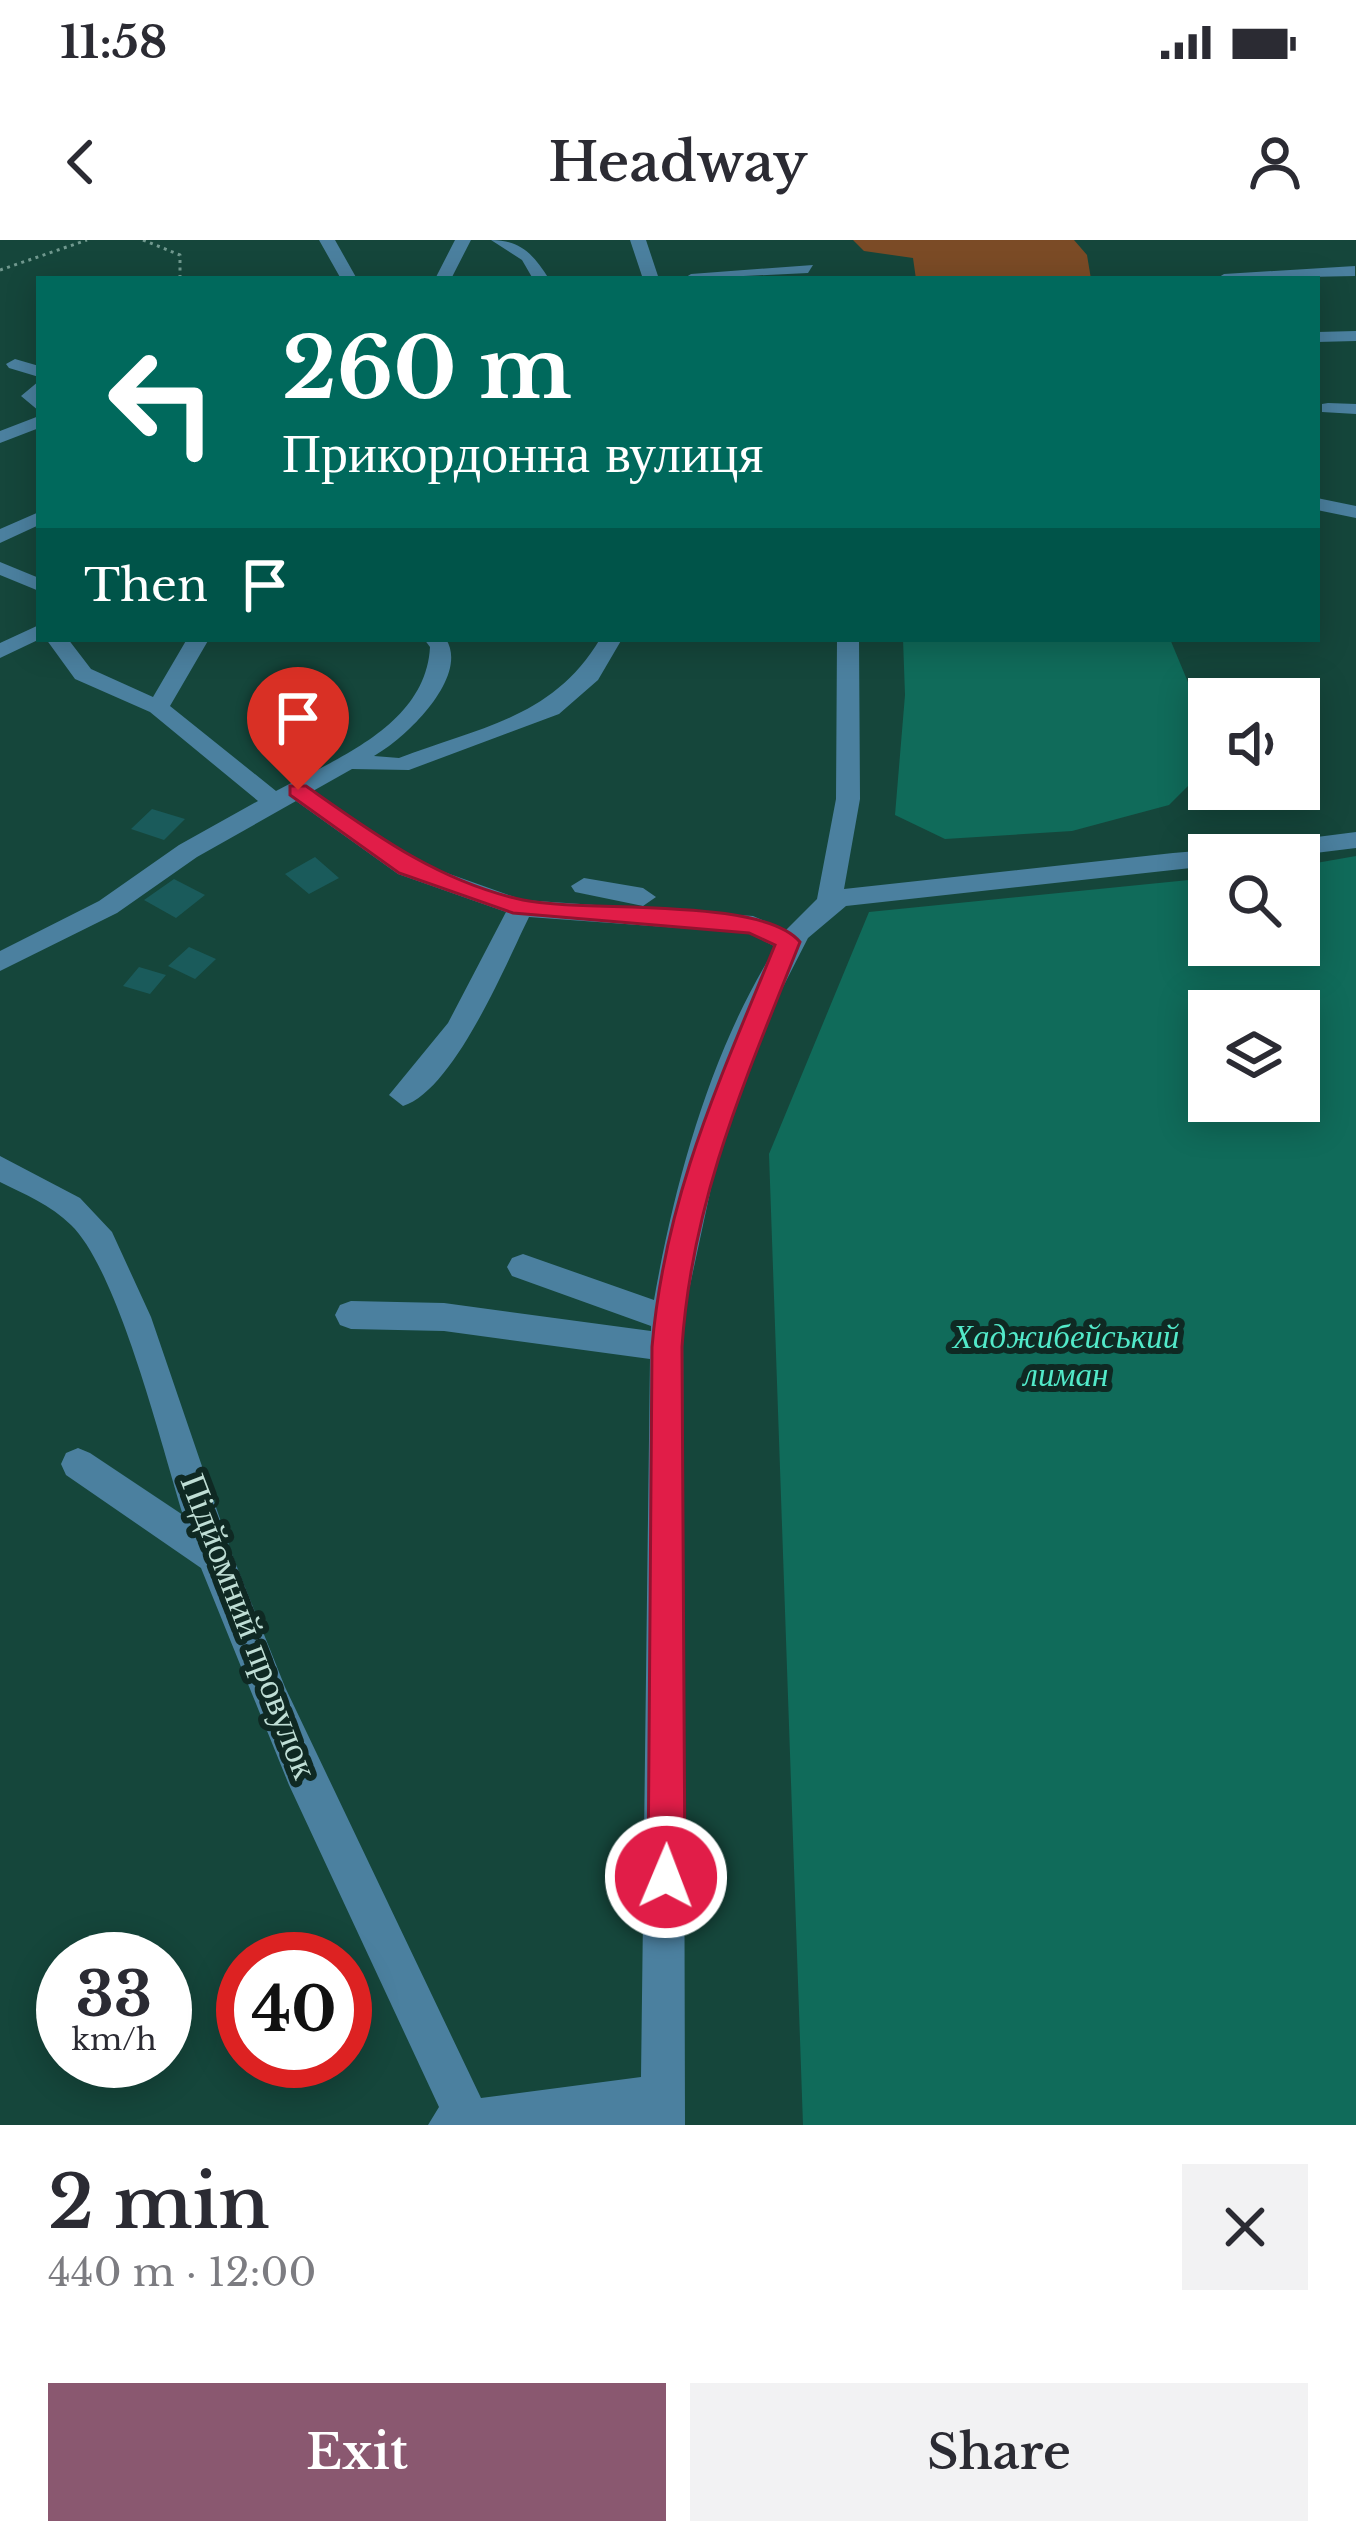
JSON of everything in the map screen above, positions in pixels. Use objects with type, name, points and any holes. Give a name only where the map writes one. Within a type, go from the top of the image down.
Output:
[{"type":"street","points":[[327,240],[347,276]]},
{"type":"street","points":[[444,276],[459,245],[498,240],[528,257],[539,276]]},
{"type":"street","points":[[638,240],[650,276]]},
{"type":"street","points":[[721,276],[807,267]]},
{"type":"street","points":[[1268,276],[1355,271]]},
{"type":"street","points":[[1323,292],[1356,290]]},
{"type":"street","points":[[1320,338],[1356,337]]},
{"type":"street","points":[[15,364],[36,371]]},
{"type":"street","points":[[1328,408],[1356,409]]},
{"type":"street","points":[[0,439],[36,422]]},
{"type":"street","points":[[1320,505],[1356,512]]},
{"type":"street","points":[[0,537],[36,519]]},
{"type":"street","points":[[0,568],[36,584]]},
{"type":"street","points":[[0,652],[36,633]]},
{"type":"street","points":[[60,642],[96,683],[158,707],[273,802]]},
{"type":"street","points":[[158,707],[196,642]]},
{"type":"street","points":[[0,962],[108,908],[273,802],[354,762],[386,740],[423,701],[440,669],[438,642]]},
{"type":"street","points":[[354,762],[401,765],[551,709],[590,675],[609,642]]},
{"type":"street","points":[[829,903],[848,799],[848,642]]},
{"type":"street","points":[[298,790],[407,868],[521,908],[753,925],[792,936]]},
{"type":"street","points":[[1320,848],[1356,839]]},
{"type":"street","points":[[459,2122],[663,2111],[667,1333],[681,1228],[699,1163],[792,936],[829,903],[1049,872],[1188,860]]},
{"type":"street","points":[[584,886],[618,895],[749,907],[792,936]]},
{"type":"street","points":[[403,1095],[441,1060],[469,1020],[481,983],[521,908]]},
{"type":"street","name":"Підйомний провулок","points":[[0,1168],[65,1202],[101,1241],[182,1446],[215,1557],[328,1831],[393,1952],[459,2122]]},
{"type":"street","points":[[524,1267],[667,1333]]},
{"type":"street","points":[[350,1315],[667,1333]]},
{"type":"street","points":[[78,1464],[215,1557]]},
{"type":"path","points":[[0,270],[87,240]]},
{"type":"path","points":[[143,240],[180,255],[180,276]]},
{"type":"shaded area","points":[[853,240],[1074,240],[1087,255],[1090,276],[916,276],[913,258],[864,251]]},
{"type":"water","points":[[903,642],[1171,642],[1188,682],[1188,786],[1169,805],[1072,831],[945,839],[895,815],[905,695]]},
{"type":"water","name":"Хаджибейський лиман","points":[[1356,856],[1356,2125],[803,2125],[769,1154],[869,912],[1188,880],[1188,966],[1320,966],[1320,862]]},
{"type":"building","points":[[152,809],[185,819],[164,840],[131,829]]},
{"type":"building","points":[[315,857],[339,878],[309,894],[285,874]]},
{"type":"building","points":[[174,879],[205,895],[176,918],[144,900]]},
{"type":"building","points":[[189,947],[216,959],[195,979],[168,966]]},
{"type":"building","points":[[139,967],[166,975],[150,994],[123,986]]},
{"type":"route","points":[[298,790],[407,868],[521,908],[753,925],[788,942],[699,1163],[672,1277],[667,1318],[666,1877]]}]
